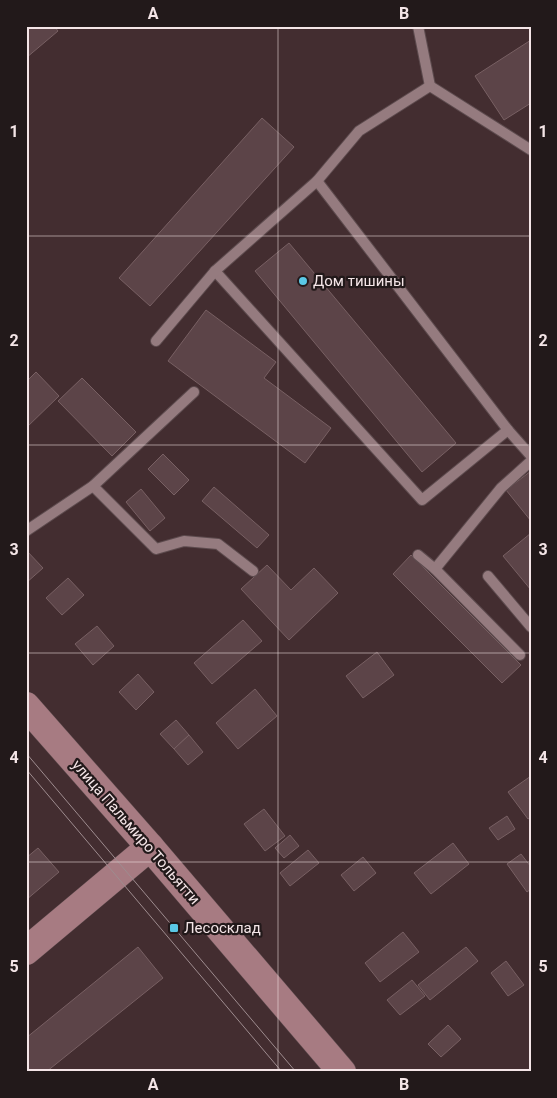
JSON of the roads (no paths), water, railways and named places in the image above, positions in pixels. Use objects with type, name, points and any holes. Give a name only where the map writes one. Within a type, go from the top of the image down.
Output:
[{"type":"street","name":"улица Пальмиро Тольятти","points":[[26,706],[150,847],[342,1072]]},
{"type":"street","points":[[26,951],[150,847]]},
{"type":"lane","points":[[418,26],[430,86],[531,150]]},
{"type":"lane","points":[[156,341],[215,271],[317,180],[359,131],[430,86]]},
{"type":"lane","points":[[317,180],[508,430],[531,456]]},
{"type":"lane","points":[[215,271],[422,500],[508,430]]},
{"type":"lane","points":[[26,531],[93,486],[194,392]]},
{"type":"lane","points":[[435,569],[501,488],[531,461]]},
{"type":"lane","points":[[93,486],[156,549],[184,541],[218,544],[253,571]]},
{"type":"lane","points":[[418,554],[520,655]]},
{"type":"lane","points":[[488,576],[531,627]]},
{"type":"tram line","points":[[26,753],[296,1072]]},
{"type":"tram line","points":[[26,769],[282,1072]]},
{"type":"place","name":"Дом тишины","points":[[303,281]]},
{"type":"place","name":"Лесосклад","points":[[174,928]]}]
